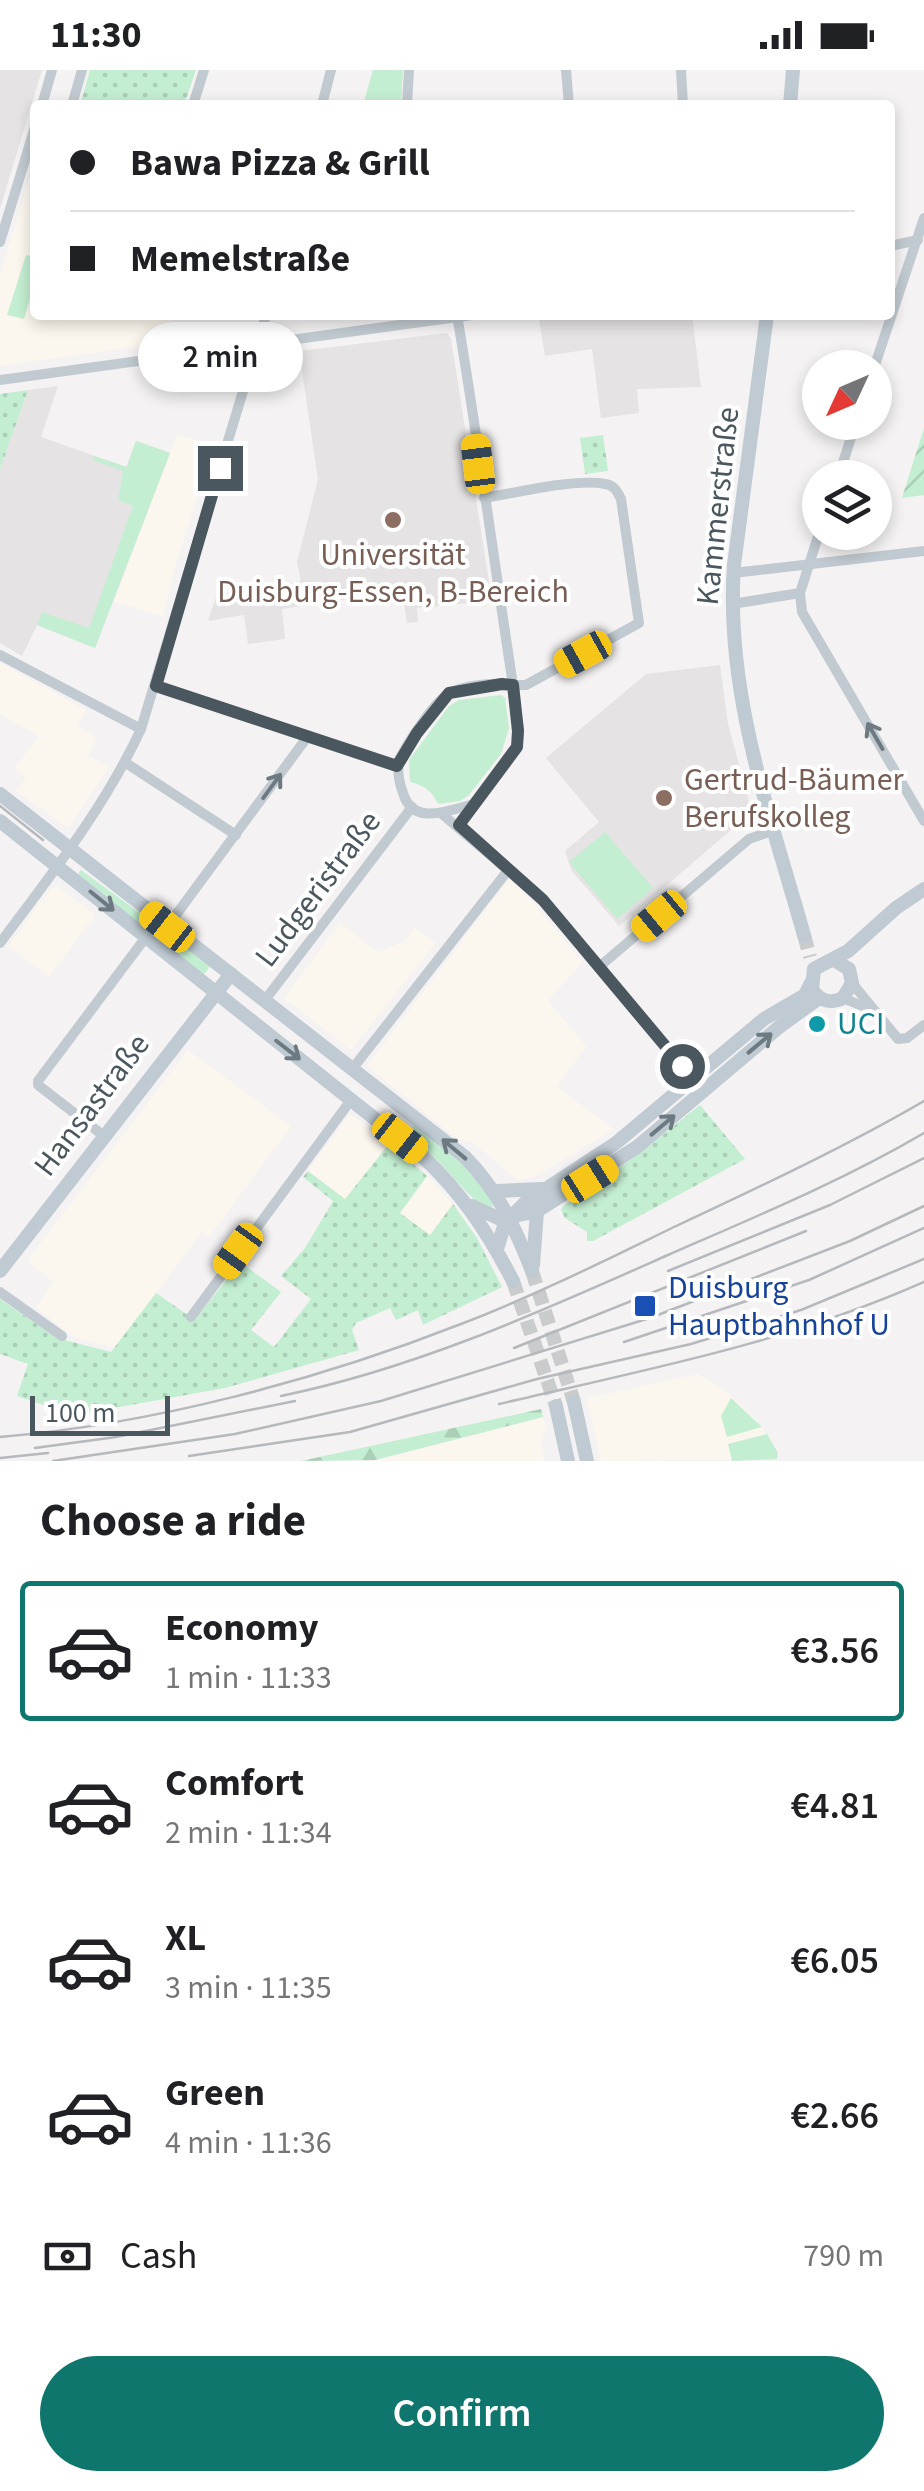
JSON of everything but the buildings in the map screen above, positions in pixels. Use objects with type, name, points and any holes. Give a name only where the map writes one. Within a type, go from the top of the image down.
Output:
[{"type":"street","points":[[43,100],[52,70]]},
{"type":"street","points":[[73,100],[82,70]]},
{"type":"street","points":[[195,100],[204,70]]},
{"type":"street","points":[[323,100],[331,70]]},
{"type":"street","points":[[407,100],[409,70]]},
{"type":"street","points":[[566,70],[569,100]]},
{"type":"street","points":[[681,70],[684,100]]},
{"type":"street","points":[[791,100],[794,70]]},
{"type":"street","points":[[0,242],[30,143]]},
{"type":"street","points":[[895,310],[924,218]]},
{"type":"street","points":[[895,245],[920,240]]},
{"type":"street","points":[[0,943],[126,763],[141,729],[264,320]]},
{"type":"street","points":[[0,380],[257,344],[394,320]]},
{"type":"street","points":[[458,320],[518,731],[517,747],[459,825]]},
{"type":"street","name":"Kammerstraße","points":[[766,320],[732,604],[744,724],[804,935]]},
{"type":"street","points":[[880,350],[891,320]]},
{"type":"street","points":[[474,804],[428,814],[412,807],[402,790],[397,766],[449,693],[502,684],[526,685],[639,623],[621,500],[616,489],[608,484],[584,484],[484,498]]},
{"type":"street","points":[[813,550],[800,593],[802,612],[924,820]]},
{"type":"street","points":[[733,573],[924,551]]},
{"type":"street","points":[[732,604],[800,593]]},
{"type":"street","points":[[0,655],[141,729]]},
{"type":"street","points":[[156,686],[397,766]]},
{"type":"street","points":[[167,927],[308,736]]},
{"type":"street","points":[[126,763],[236,835]]},
{"type":"street","points":[[0,794],[465,1157],[496,1191],[511,1217],[532,1272],[532,1206],[542,1189]]},
{"type":"street","name":"Ludgeristraße","points":[[265,1000],[412,807]]},
{"type":"street","points":[[442,814],[543,900],[703,1092]]},
{"type":"street","points":[[0,820],[422,1156],[466,1202],[498,1249],[513,1280]]},
{"type":"street","points":[[599,967],[748,838],[775,830]]},
{"type":"street","points":[[328,1082],[342,1078],[353,1068],[510,869]]},
{"type":"street","points":[[496,1191],[542,1189],[604,1153],[764,1019],[805,995],[814,961],[834,960],[924,891]]},
{"type":"street","points":[[843,998],[854,957],[924,891]]},
{"type":"street","points":[[104,1136],[38,1085],[38,1081],[146,937]]},
{"type":"street","points":[[834,960],[898,1039],[908,1038],[924,1026]]},
{"type":"street","name":"Hansastraße","points":[[0,1270],[231,974]]},
{"type":"street","points":[[811,983],[819,998],[831,1002],[843,998],[857,1001],[875,1012]]},
{"type":"street","points":[[498,1249],[499,1236],[511,1217],[624,1156],[778,1027],[819,998]]},
{"type":"street","points":[[190,1316],[351,1100]]},
{"type":"street","points":[[466,1202],[490,1216],[511,1217]]},
{"type":"street","points":[[0,1292],[62,1336]]},
{"type":"street","points":[[574,1402],[587,1461]]},
{"type":"street","points":[[556,1406],[568,1461]]},
{"type":"shaded area","points":[[0,70],[42,70],[30,100],[0,209]]},
{"type":"shaded area","points":[[30,176],[30,320],[172,320],[164,343],[0,366],[0,275]]},
{"type":"shaded area","points":[[539,320],[693,320],[701,387],[637,389],[639,413],[601,418],[592,349],[545,356]]},
{"type":"shaded area","name":"Universität Duisburg-Essen, B-Bereich","points":[[447,333],[492,601],[417,608],[418,622],[407,623],[402,591],[282,609],[285,639],[248,644],[244,615],[208,621],[217,594],[301,581],[297,562],[318,479],[299,351]]},
{"type":"shaded area","points":[[58,386],[41,437],[126,467],[136,441],[170,453],[95,648],[37,625],[22,656],[0,643],[0,469],[28,390]]},
{"type":"shaded area","points":[[177,434],[214,446],[163,616],[114,602]]},
{"type":"shaded area","points":[[0,663],[86,710],[78,727],[97,738],[88,756],[109,767],[68,828],[16,791],[26,778],[14,768],[39,736],[0,714]]},
{"type":"shaded area","name":"Gertrud-Bäumer Berufskolleg","points":[[720,665],[728,724],[752,812],[619,926],[571,870],[565,851],[599,822],[546,758],[646,674]]},
{"type":"shaded area","points":[[509,879],[582,962],[548,1001],[586,1046],[557,1087],[614,1129],[538,1175],[518,1180],[471,1141],[462,1142],[367,1066]]},
{"type":"shaded area","points":[[51,888],[61,889],[95,915],[49,977],[8,946]]},
{"type":"shaded area","points":[[340,923],[378,952],[405,941],[415,928],[436,943],[351,1050],[284,998]]},
{"type":"shaded area","points":[[188,1050],[291,1126],[209,1237],[202,1232],[115,1348],[74,1337],[36,1308],[53,1282],[27,1261]]},
{"type":"shaded area","points":[[350,1114],[389,1144],[345,1200],[308,1171]]},
{"type":"shaded area","points":[[427,1176],[453,1204],[430,1236],[399,1213]]},
{"type":"shaded area","points":[[698,1374],[720,1387],[755,1418],[778,1453],[777,1459],[601,1461],[587,1398]]},
{"type":"shaded area","points":[[543,1417],[544,1461],[375,1461]]},
{"type":"green space","points":[[90,70],[196,70],[186,100],[81,100]]},
{"type":"green space","points":[[373,70],[403,70],[401,100],[364,100]]},
{"type":"green space","points":[[26,255],[30,256],[30,298],[24,319],[7,315]]},
{"type":"green space","points":[[28,390],[0,469],[0,394]]},
{"type":"green space","points":[[924,428],[924,495],[902,498]]},
{"type":"green space","points":[[603,435],[608,471],[585,474],[580,438]]},
{"type":"green space","points":[[136,441],[170,453],[95,648],[37,625],[42,612],[89,628],[133,506],[118,500],[123,471],[93,460],[94,456],[127,467]]},
{"type":"green space","points":[[501,695],[505,698],[509,728],[501,754],[469,795],[460,801],[438,804],[427,789],[410,782],[409,760],[449,706],[459,700]]},
{"type":"green space","points":[[605,832],[653,888],[617,919],[569,862]]},
{"type":"green space","points":[[81,870],[211,965],[202,977],[78,874]]},
{"type":"green space","points":[[361,1100],[405,1134],[415,1125],[451,1152],[485,1188],[493,1213],[478,1204],[438,1161]]},
{"type":"green space","points":[[700,1105],[745,1159],[587,1241],[587,1232],[565,1218],[563,1206],[639,1154]]},
{"type":"green space","points":[[389,1144],[427,1176],[400,1213],[430,1235],[453,1204],[477,1238],[502,1287],[423,1325],[418,1310],[396,1320],[390,1308],[356,1323],[352,1330],[359,1350],[225,1388],[58,1418],[55,1409],[17,1396],[28,1364],[0,1354],[0,1299],[57,1338],[111,1352],[156,1293],[195,1320],[240,1262],[281,1292],[251,1330],[274,1347],[311,1299],[281,1276],[305,1248],[333,1201],[303,1177],[308,1171],[345,1199]]},
{"type":"green space","points":[[731,1398],[762,1427],[727,1437],[721,1416]]},
{"type":"green space","points":[[541,1409],[543,1417],[375,1460],[301,1461]]},
{"type":"green space","points":[[767,1434],[778,1453],[777,1459],[732,1461],[728,1444]]},
{"type":"tunnel","points":[[804,935],[810,957]]},
{"type":"tunnel","points":[[532,1271],[574,1402]]},
{"type":"tunnel","points":[[513,1281],[556,1406]]},
{"type":"tram line","points":[[0,806],[43,840]]},
{"type":"railway","points":[[0,1437],[117,1422],[235,1397],[406,1344],[569,1278],[800,1167],[924,1101]]},
{"type":"railway","points":[[281,1396],[381,1370],[526,1317],[798,1198],[924,1133]]},
{"type":"railway","points":[[668,1271],[830,1205],[924,1158]]},
{"type":"railway","points":[[53,1461],[235,1434],[381,1401],[650,1318],[850,1241],[924,1206]]},
{"type":"railway","points":[[624,1342],[809,1280],[924,1228]]},
{"type":"railway","points":[[514,1348],[806,1231]]},
{"type":"railway","points":[[189,1456],[350,1432],[537,1379],[691,1344],[801,1310],[924,1259]]},
{"type":"railway","points":[[499,1404],[768,1338],[924,1282]]},
{"type":"railway","points":[[35,1448],[116,1437],[295,1401]]},
{"type":"railway","points":[[0,1458],[48,1453]]},
{"type":"place","name":"Universität Duisburg-Essen, B-Bereich","points":[[393,520]]},
{"type":"place","name":"Gertrud-Bäumer Berufskolleg","points":[[664,798]]},
{"type":"place","name":"UCI","points":[[817,1024]]},
{"type":"place","name":"Duisburg Hauptbahnhof U","points":[[645,1306]]},
{"type":"route","points":[[220,468],[156,686],[397,766],[449,693],[513,685],[517,747],[459,825],[543,900],[682,1066]]}]
